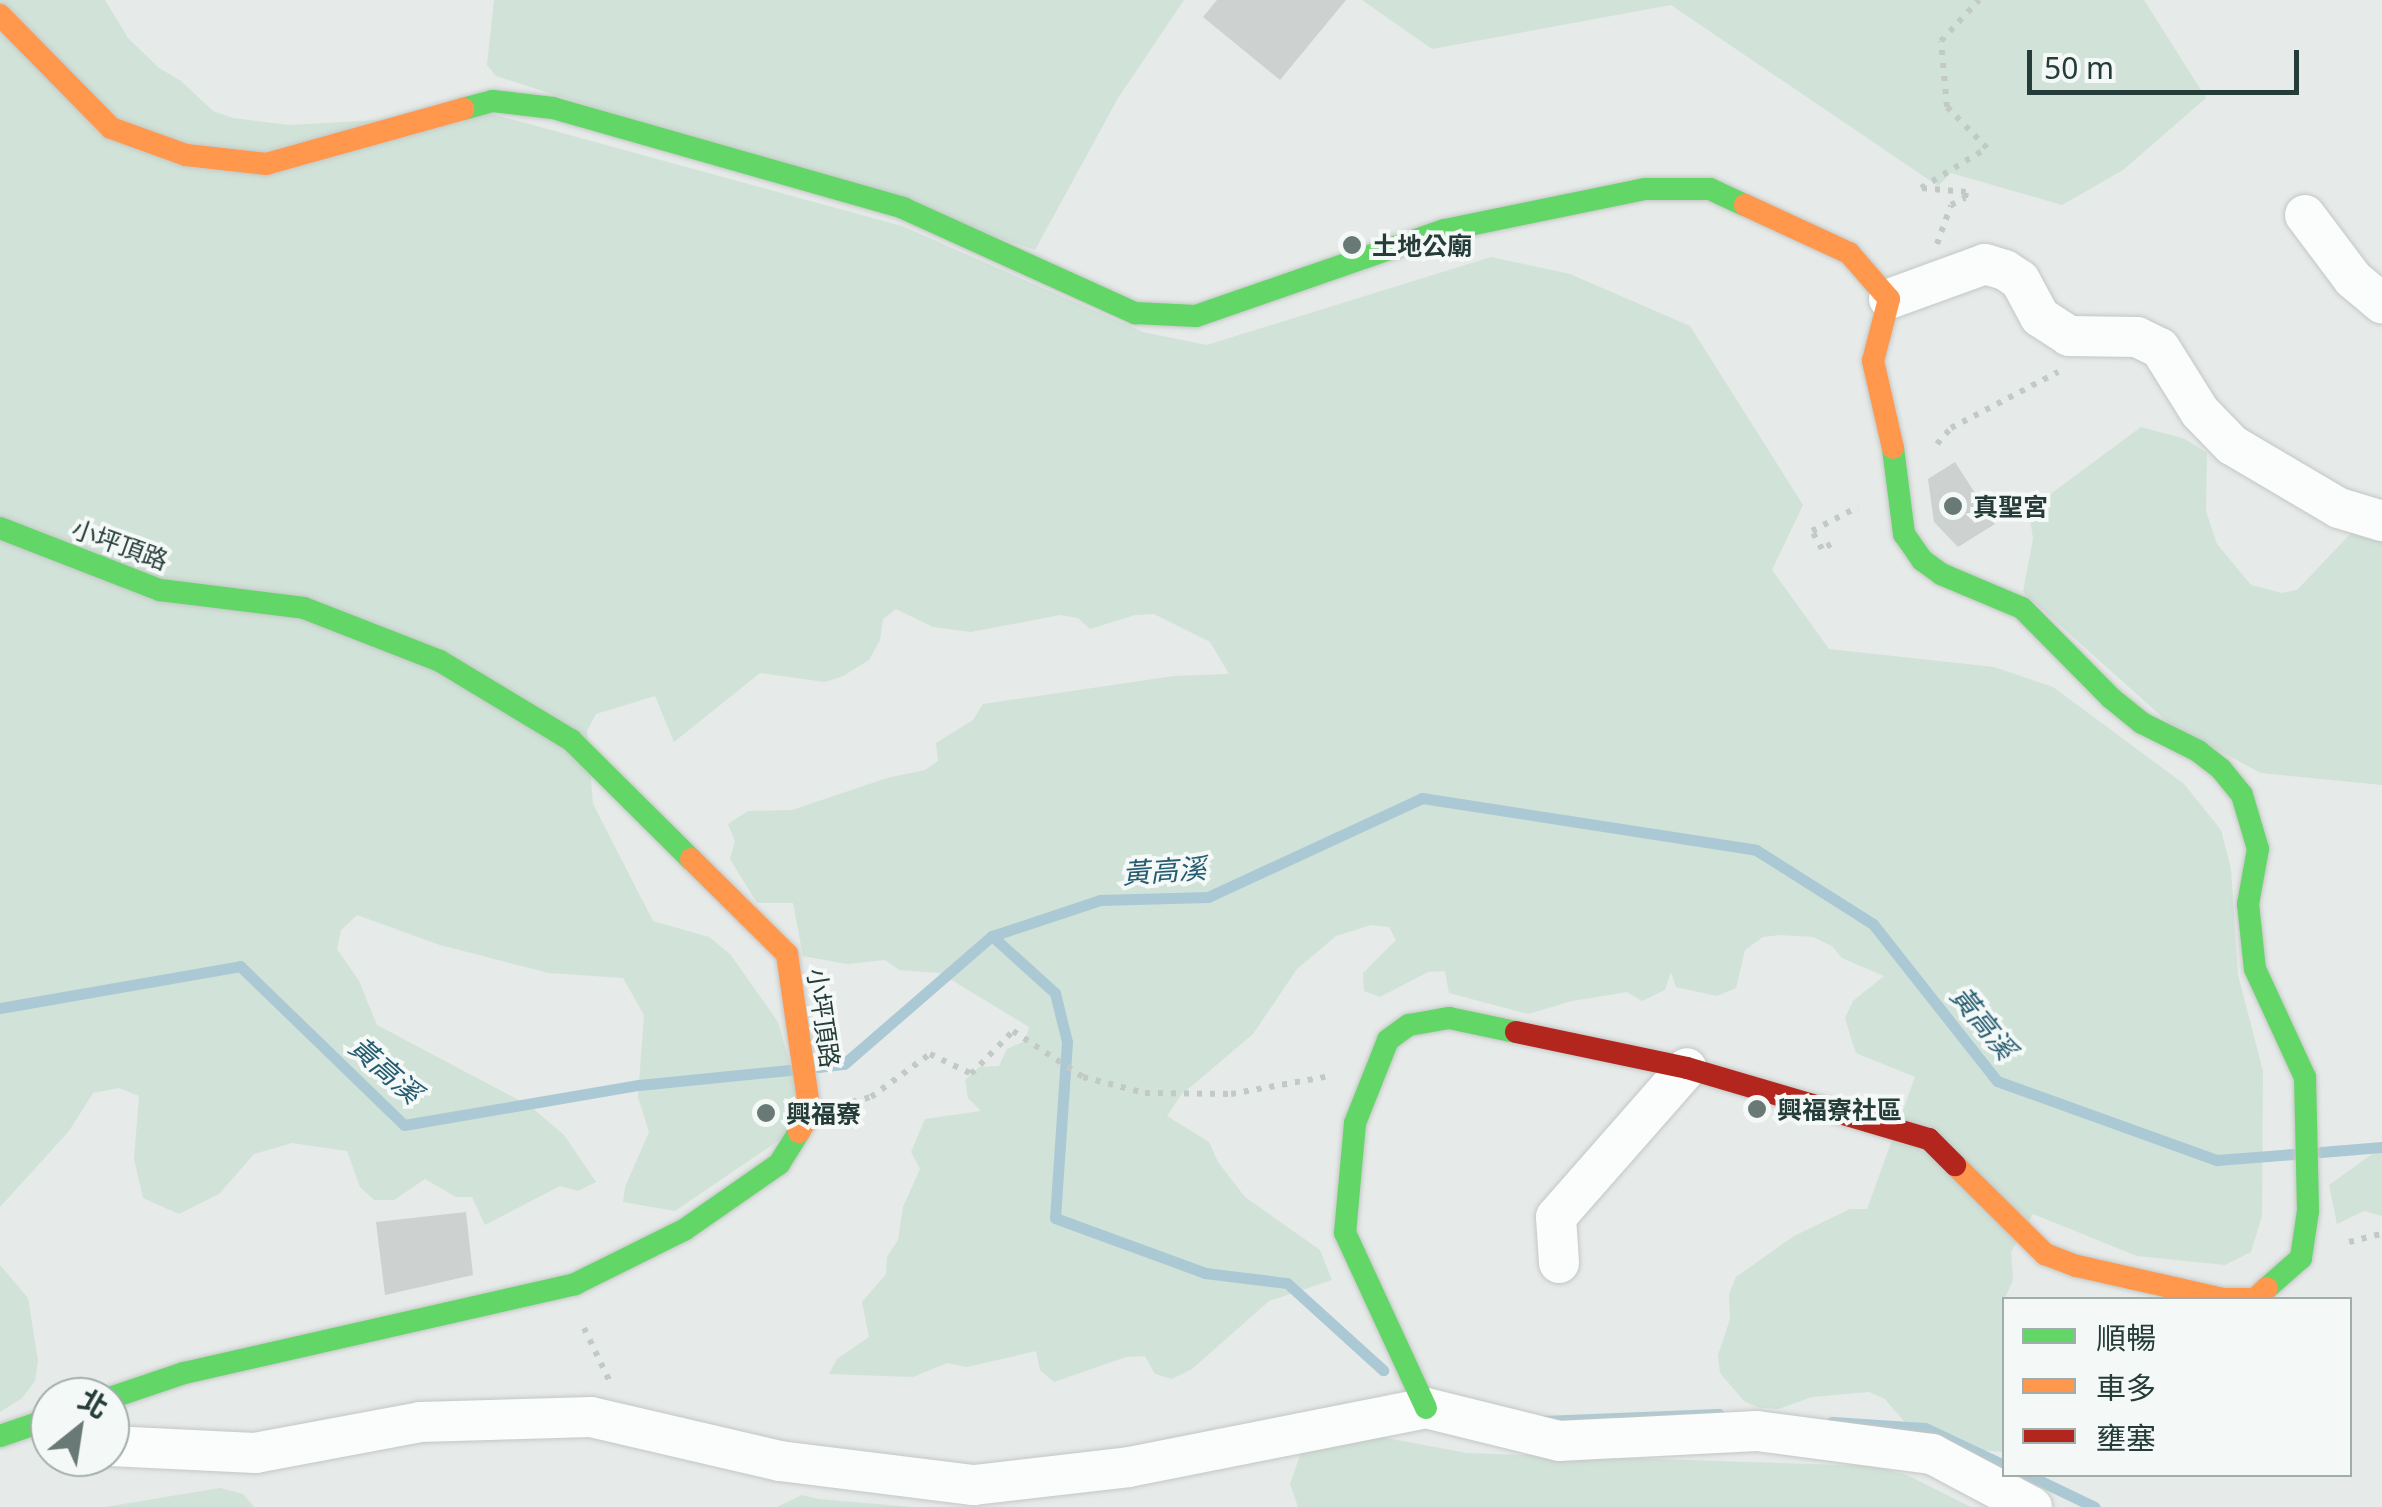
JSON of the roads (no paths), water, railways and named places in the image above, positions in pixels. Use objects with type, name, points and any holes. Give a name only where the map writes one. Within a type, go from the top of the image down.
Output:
[{"type":"street","points":[[0,15],[111,128],[186,155],[266,164],[493,101],[552,108],[903,208],[1135,313],[1196,316],[1445,230],[1645,189],[1710,189],[1850,253],[1889,299]]},
{"type":"street","points":[[2305,214],[2353,279],[2382,303]]},
{"type":"street","points":[[1889,299],[1985,264],[2020,280],[2040,317],[2069,336],[2137,337],[2160,348],[2200,412],[2232,445],[2339,508],[2382,521]]},
{"type":"street","points":[[1889,299],[1873,361],[1891,432],[1904,534],[1922,560],[1941,574],[2022,608],[2110,698],[2142,723],[2198,751],[2222,769],[2242,795],[2258,849],[2248,904],[2249,942],[2256,969],[2305,1078],[2308,1212],[2301,1258],[2257,1297]]},
{"type":"street","name":"小坪頂路","points":[[0,528],[160,590],[304,608],[440,661],[571,740],[787,954],[795,991],[809,1115],[778,1164],[684,1230],[565,1286],[184,1373],[130,1391]]},
{"type":"street","points":[[1426,1408],[1345,1233],[1355,1123],[1388,1040],[1409,1025],[1449,1018],[1687,1068],[1929,1139],[2045,1254],[2077,1266],[2215,1297]]},
{"type":"street","points":[[1560,1262],[1556,1216],[1687,1068]]},
{"type":"street","points":[[130,1447],[256,1453],[420,1422],[591,1417],[780,1462],[974,1484],[1129,1467],[1426,1408],[1560,1441],[1757,1431],[1932,1454],[2032,1507]]},
{"type":"street","points":[[4,1434],[30,1425]]},
{"type":"street","points":[[4,1434],[30,1438]]},
{"type":"waterway","name":"黃高溪","points":[[818,1067],[844,1064],[992,936],[1100,900],[1208,897],[1422,798],[1756,850],[1873,924],[1997,1081],[2217,1160],[2293,1154]]},
{"type":"waterway","points":[[992,936],[1055,993],[1067,1042],[1055,1218],[1205,1273],[1287,1283],[1383,1370]]},
{"type":"waterway","name":"黃高溪","points":[[0,1008],[240,966],[404,1125],[639,1085],[789,1070]]},
{"type":"waterway","name":"黃高溪","points":[[2321,1152],[2382,1147]]},
{"type":"waterway","points":[[1543,1421],[1719,1414]]},
{"type":"waterway","points":[[1832,1422],[1925,1428],[2002,1464]]},
{"type":"waterway","points":[[2032,1477],[2095,1507]]},
{"type":"place","name":"土地公廟","points":[[1352,245]]},
{"type":"place","name":"真聖宮","points":[[1953,506]]},
{"type":"place","name":"興福寮社區","points":[[1757,1109]]},
{"type":"place","name":"興福寮","points":[[766,1113]]}]
